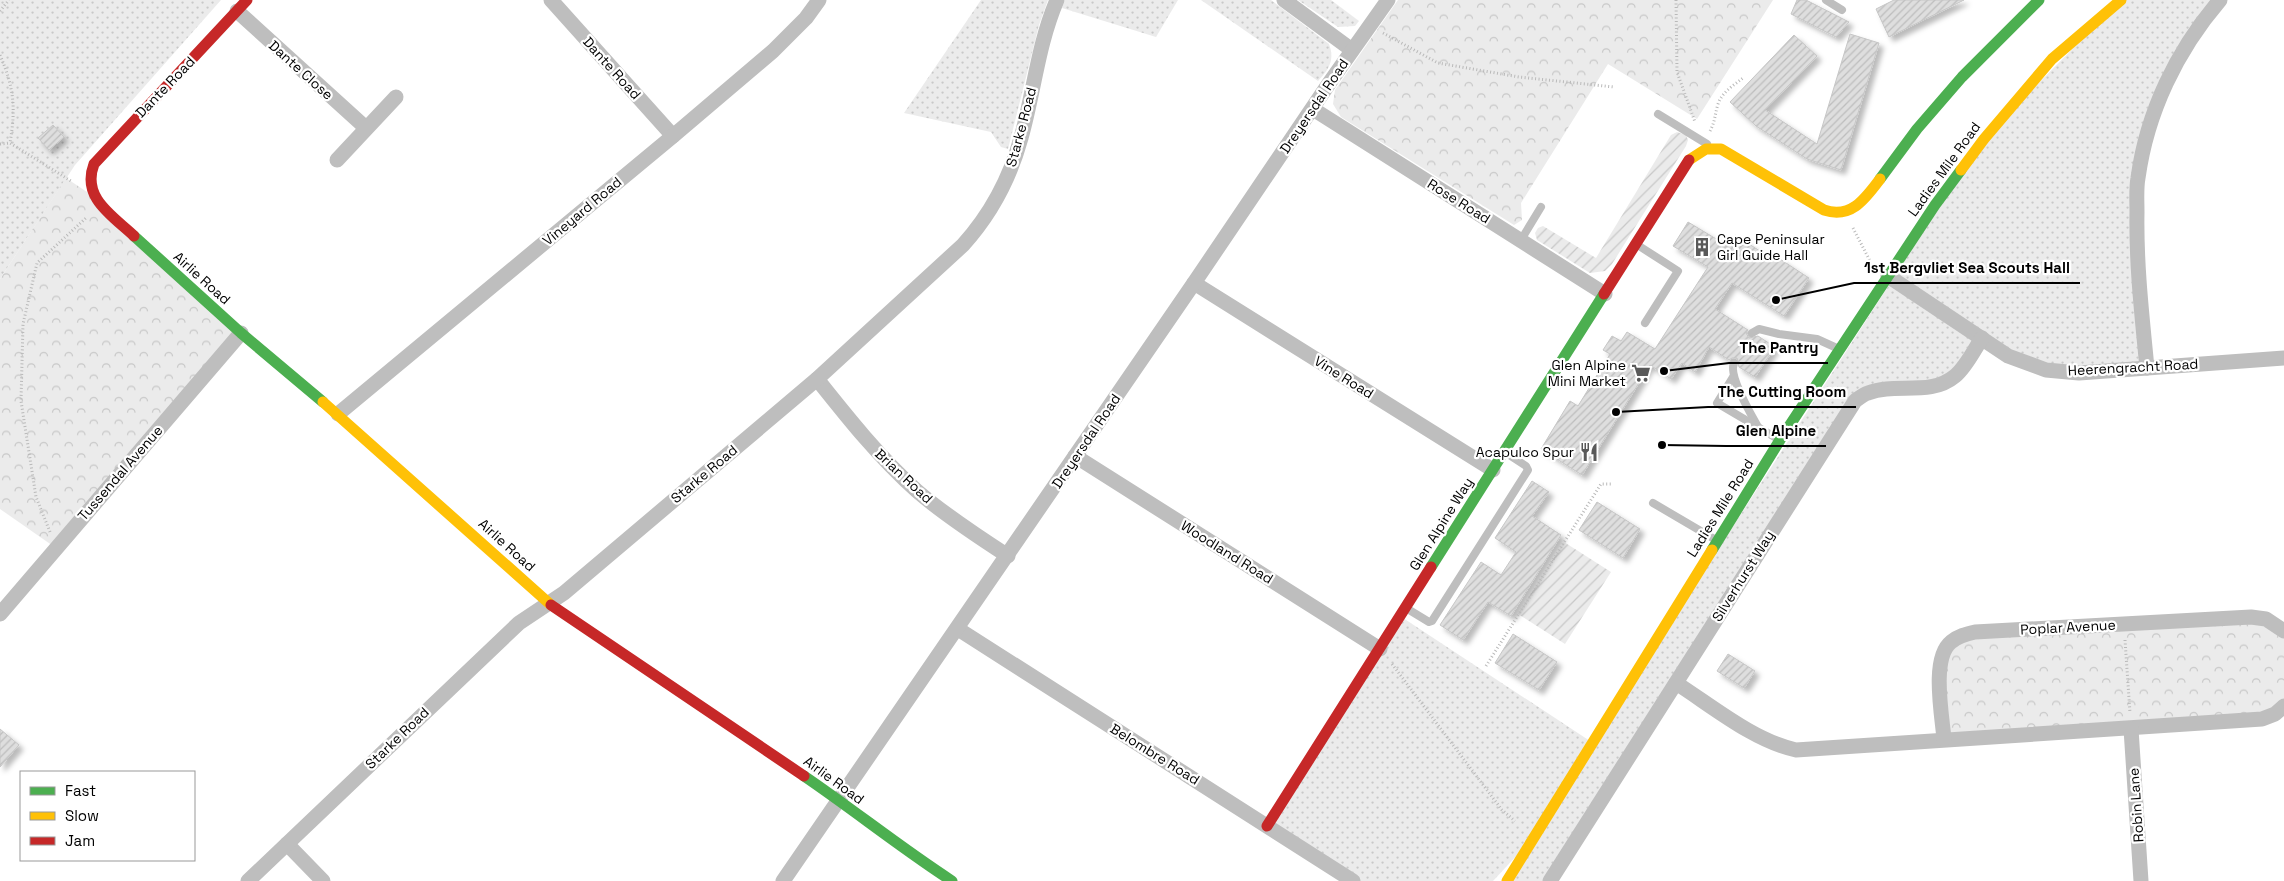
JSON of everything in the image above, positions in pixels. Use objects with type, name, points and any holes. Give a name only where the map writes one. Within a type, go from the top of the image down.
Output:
[{"type":"street","name":"Dante Road","points":[[551,0],[673,136]]},
{"type":"street","name":"Vineyard Road","points":[[338,414],[773,51],[806,18],[819,0]]},
{"type":"street","name":"Starke Road","points":[[248,881],[519,623],[572,587],[817,379],[963,245],[980,227],[1008,175],[1021,138],[1047,28],[1056,0]]},
{"type":"street","points":[[1284,0],[1352,50]]},
{"type":"street","name":"Dreyersdal Road","points":[[783,881],[1388,0]]},
{"type":"street","points":[[1714,148],[1729,152],[1824,210],[1834,214],[1845,212],[1863,202],[1917,128],[1962,77],[2039,0]]},
{"type":"street","name":"Ladies Mile Road","points":[[1507,881],[1780,440],[1935,205],[1984,138],[2052,59],[2121,0]]},
{"type":"street","points":[[2147,368],[2136,237],[2138,178],[2149,129],[2164,84],[2185,48],[2220,0]]},
{"type":"street","name":"Dante Road","points":[[90,178],[93,166],[101,155],[242,6]]},
{"type":"street","name":"Dante Close","points":[[242,6],[366,128]]},
{"type":"street","points":[[337,160],[396,97]]},
{"type":"street","name":"Rose Road","points":[[1313,109],[1605,294]]},
{"type":"street","name":"Glen Alpine Way","points":[[1267,826],[1690,159],[1698,152],[1714,148]]},
{"type":"street","name":"Airlie Road","points":[[90,178],[93,195],[100,205],[241,332],[338,414],[549,602],[839,800],[896,844],[952,881]]},
{"type":"street","name":"Heerengracht Road","points":[[1888,276],[2008,356],[2046,370],[2078,373],[2284,358]]},
{"type":"street","name":"Vine Road","points":[[1194,284],[1493,470]]},
{"type":"street","name":"Tussendal Avenue","points":[[0,614],[241,332]]},
{"type":"street","name":"Silverhurst Way","points":[[1550,881],[1855,401],[1868,393],[1881,390],[1929,388],[1943,385],[1956,376],[1982,338]]},
{"type":"street","name":"Brian Road","points":[[817,379],[859,433],[917,491],[976,536],[1008,556]]},
{"type":"street","name":"Woodland Road","points":[[1075,456],[1380,648]]},
{"type":"street","name":"Poplar Avenue","points":[[1944,739],[1939,669],[1942,654],[1950,642],[1975,632],[2251,617],[2266,619],[2284,631]]},
{"type":"street","name":"Belombre Road","points":[[958,628],[1353,881]]},
{"type":"street","points":[[1676,683],[1757,735],[1777,746],[1796,750],[2262,719],[2274,714],[2284,706]]},
{"type":"street","name":"Robin Lane","points":[[2131,729],[2141,881]]},
{"type":"street","name":"Ladies Mile Road","points":[[1493,881],[1533,837]]},
{"type":"street","points":[[287,844],[323,881]]},
{"type":"lane","points":[[1826,0],[1842,10]]},
{"type":"lane","points":[[1658,114],[1714,148]]},
{"type":"lane","points":[[1521,240],[1541,207]]},
{"type":"lane","points":[[1636,244],[1678,271],[1646,323]]},
{"type":"lane","points":[[1752,333],[1759,329],[1779,334],[1817,338],[1839,349]]},
{"type":"lane","points":[[1734,363],[1732,367],[1733,377],[1758,427]]},
{"type":"lane","points":[[1733,377],[1717,403],[1780,440]]},
{"type":"lane","points":[[1406,607],[1429,622],[1432,621],[1528,470],[1526,466],[1504,452]]},
{"type":"lane","points":[[1653,503],[1717,541]]},
{"type":"path","points":[[0,11],[9,0]]},
{"type":"path","points":[[1676,0],[1677,72],[1703,142]]},
{"type":"path","points":[[1369,26],[1438,63],[1518,77],[1614,87]]},
{"type":"path","points":[[0,54],[11,82],[15,117],[10,143]]},
{"type":"path","points":[[1703,142],[1715,122],[1718,102],[1728,89],[1743,78]]},
{"type":"path","points":[[0,144],[10,143],[93,195]]},
{"type":"path","points":[[56,548],[36,497],[21,401],[23,324],[37,263],[100,205]]},
{"type":"path","points":[[1845,212],[1870,261]]},
{"type":"path","points":[[1486,666],[1601,484],[1612,484]]},
{"type":"path","points":[[2124,624],[2131,729]]},
{"type":"path","points":[[1380,648],[1502,810],[1514,820]]},
{"type":"green space","points":[[0,0],[221,0],[75,165],[0,279]]},
{"type":"green space","points":[[981,0],[1048,0],[1039,25],[1008,149],[1001,147],[991,132],[904,113]]},
{"type":"green space","points":[[1065,0],[1178,0],[1156,37],[1062,8]]},
{"type":"green space","points":[[1201,0],[1271,0],[1329,44],[1331,60],[1328,68],[1318,81]]},
{"type":"green space","points":[[1298,0],[1331,0],[1359,21],[1355,26],[1338,27]]},
{"type":"green space","points":[[1398,0],[1773,0],[1697,119],[1608,64],[1521,203],[1522,220],[1514,225],[1341,117],[1333,104],[1335,90]]},
{"type":"green space","points":[[2121,0],[2220,0],[2185,47],[2138,178],[2147,368],[2046,370],[1982,338],[1956,376],[1868,393],[1550,881],[1507,881],[1531,840],[1493,881],[1353,881],[1267,826],[1400,616],[1593,743],[1984,138]]},
{"type":"green space","points":[[1677,132],[1686,135],[1688,140],[1686,146],[1612,264],[1605,271],[1590,273],[1537,240],[1535,233],[1538,228],[1543,226],[1596,258],[1671,135]]},
{"type":"green space","points":[[66,178],[93,196],[238,333],[56,548],[0,509],[0,279]]},
{"type":"green space","points":[[1564,542],[1611,572],[1565,644],[1518,614]]},
{"type":"green space","points":[[2251,617],[2284,631],[2284,706],[2275,714],[1944,739],[1939,669],[1961,635]]},
{"type":"building","points":[[1797,0],[1806,0],[1849,22],[1836,37],[1791,14]]},
{"type":"building","points":[[1894,0],[1964,0],[1889,37],[1876,9]]},
{"type":"building","points":[[1850,34],[1879,43],[1841,170],[1807,159],[1756,126],[1730,102],[1794,35],[1817,56],[1765,110],[1817,144]]},
{"type":"building","points":[[53,125],[64,137],[49,150],[38,138]]},
{"type":"building","points":[[1688,222],[1728,246],[1735,235],[1777,262],[1780,259],[1809,278],[1784,316],[1732,283],[1715,309],[1748,330],[1746,333],[1749,338],[1758,336],[1775,347],[1755,377],[1739,367],[1737,358],[1729,360],[1709,347],[1695,372],[1682,363],[1671,379],[1650,365],[1582,475],[1541,449],[1570,401],[1578,406],[1610,354],[1603,350],[1612,336],[1621,341],[1627,332],[1655,349],[1708,267],[1673,246]]},
{"type":"building","points":[[1532,481],[1549,492],[1532,516],[1561,535],[1511,616],[1488,602],[1463,640],[1440,625],[1481,562],[1501,575],[1516,552],[1495,538]]},
{"type":"building","points":[[1597,502],[1640,529],[1623,558],[1579,530]]},
{"type":"building","points":[[1513,634],[1557,662],[1539,690],[1495,663]]},
{"type":"building","points":[[1728,654],[1755,671],[1744,688],[1717,671]]},
{"type":"building","points":[[0,729],[19,745],[0,767]]},
{"type":"traffic: fast","points":[[1880,179],[1917,129],[1962,77],[2039,0]]},
{"type":"traffic: fast","points":[[1712,550],[1780,440],[1935,205],[1961,170]]},
{"type":"traffic: fast","points":[[134,236],[241,333],[323,402]]},
{"type":"traffic: fast","points":[[1431,567],[1604,294]]},
{"type":"traffic: fast","points":[[804,776],[952,881]]},
{"type":"traffic: slow","points":[[1961,170],[1984,139],[2052,59],[2121,0]]},
{"type":"traffic: slow","points":[[1689,160],[1706,149],[1721,149],[1824,210],[1834,212],[1850,209],[1863,200],[1880,179]]},
{"type":"traffic: slow","points":[[323,402],[551,605]]},
{"type":"traffic: slow","points":[[1507,881],[1712,550]]},
{"type":"traffic: jam","points":[[134,236],[101,205],[95,196],[91,176],[94,164],[247,0]]},
{"type":"traffic: jam","points":[[1604,294],[1689,160]]},
{"type":"traffic: jam","points":[[1267,826],[1431,567]]},
{"type":"traffic: jam","points":[[551,605],[804,776]]},
{"type":"place","name":"Cape Peninsular Girl Guide Hall","points":[[1702,247]]},
{"type":"place","name":"1st Bergvliet Sea Scouts Hall","points":[[1776,300]]},
{"type":"place","name":"The Pantry","points":[[1664,371]]},
{"type":"place","name":"Glen Alpine Mini Market","points":[[1641,373]]},
{"type":"place","name":"The Cutting Room","points":[[1616,412]]},
{"type":"place","name":"Glen Alpine","points":[[1662,445]]},
{"type":"place","name":"Acapulco Spur","points":[[1589,452]]}]
